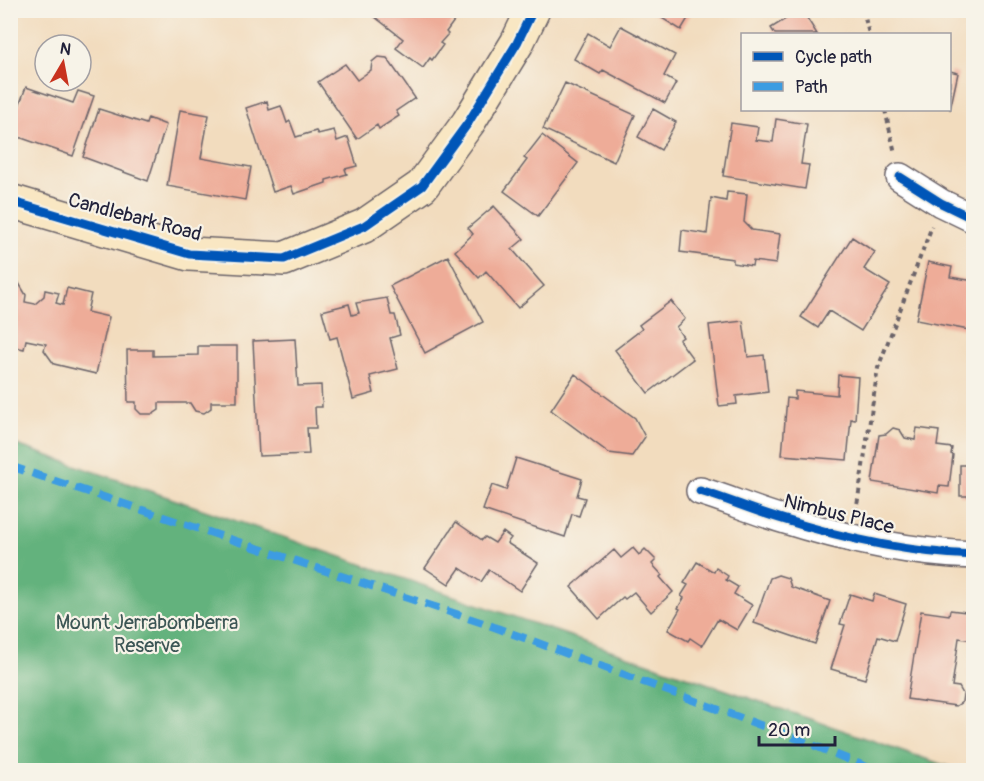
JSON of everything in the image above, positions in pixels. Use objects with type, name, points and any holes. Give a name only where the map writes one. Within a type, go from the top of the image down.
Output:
[{"type":"street","name":"Candlebark Road","points":[[10,201],[189,254],[284,259],[364,226],[422,186],[468,123],[517,42],[533,10]]},
{"type":"street","points":[[900,177],[941,203],[974,219]]},
{"type":"street","name":"Nimbus Place","points":[[700,491],[778,518],[852,538],[898,548],[974,555]]},
{"type":"path","points":[[863,10],[869,33]]},
{"type":"path","points":[[885,111],[900,177]]},
{"type":"path","points":[[852,538],[878,368],[941,203]]},
{"type":"green space","name":"Mount Jerrabomberra Reserve","points":[[11,443],[958,770],[11,770]]},
{"type":"building","points":[[366,10],[462,10],[440,43],[443,45],[423,68],[396,48],[403,39]]},
{"type":"building","points":[[649,10],[693,10],[681,30]]},
{"type":"building","points":[[802,10],[816,33],[774,33],[771,28]]},
{"type":"building","points":[[621,26],[675,55],[664,76],[676,83],[665,103],[603,70],[600,74],[574,59],[588,33],[610,46]]},
{"type":"building","points":[[378,57],[387,58],[415,98],[396,111],[399,116],[379,129],[377,125],[357,139],[318,82],[345,64],[357,80],[371,70],[372,62]]},
{"type":"building","points":[[951,71],[958,73],[951,105]]},
{"type":"building","points":[[565,83],[635,115],[614,162],[543,129]]},
{"type":"building","points":[[26,87],[33,89],[33,93],[44,93],[73,103],[77,93],[94,96],[73,156],[10,134],[10,103],[19,106]]},
{"type":"building","points":[[267,101],[269,110],[281,106],[287,123],[290,121],[296,137],[316,131],[318,134],[334,130],[337,141],[348,137],[357,166],[345,169],[347,174],[326,180],[326,183],[294,194],[291,186],[273,192],[246,108]]},
{"type":"building","points":[[99,109],[146,124],[148,118],[166,125],[148,181],[83,157]]},
{"type":"building","points":[[653,109],[676,122],[661,150],[638,137]]},
{"type":"building","points":[[180,110],[209,115],[201,158],[251,167],[245,200],[167,186]]},
{"type":"building","points":[[776,119],[807,124],[801,164],[809,165],[805,189],[723,176],[731,123],[758,127],[756,140],[773,142]]},
{"type":"building","points":[[542,135],[578,163],[538,216],[504,191],[527,160],[524,158]]},
{"type":"building","points":[[727,192],[747,194],[744,222],[752,230],[780,234],[776,264],[753,261],[752,266],[733,263],[733,259],[680,252],[682,230],[707,234],[711,198],[726,201]]},
{"type":"building","points":[[494,206],[524,239],[512,249],[544,286],[518,308],[486,271],[479,278],[455,251],[473,234],[468,228]]},
{"type":"building","points":[[852,237],[875,252],[864,269],[890,285],[861,331],[829,311],[818,328],[801,317]]},
{"type":"building","points":[[448,256],[483,322],[425,353],[390,286]]},
{"type":"building","points":[[928,262],[952,267],[950,277],[974,281],[974,331],[916,320]]},
{"type":"building","points":[[10,278],[17,280],[26,295],[25,302],[35,304],[44,296],[45,290],[59,293],[56,303],[63,305],[67,288],[91,294],[87,312],[109,317],[96,374],[54,364],[44,350],[46,344],[26,340],[24,349],[11,346]]},
{"type":"building","points":[[387,298],[391,315],[395,315],[400,335],[390,338],[398,369],[370,376],[374,393],[353,399],[337,337],[330,339],[322,311],[349,304],[352,315],[359,313],[356,303]]},
{"type":"building","points":[[671,301],[685,319],[676,327],[683,337],[679,340],[693,359],[648,393],[615,350],[642,329],[639,325]]},
{"type":"building","points":[[743,321],[748,357],[764,355],[768,392],[736,396],[737,404],[719,406],[709,325]]},
{"type":"building","points":[[295,339],[298,386],[321,385],[322,407],[315,407],[316,428],[307,428],[309,454],[259,456],[253,341]]},
{"type":"building","points":[[198,346],[237,346],[237,402],[211,402],[211,408],[204,413],[195,411],[190,403],[159,403],[159,410],[153,414],[141,414],[136,409],[136,402],[128,402],[127,350],[153,350],[153,356],[198,355]]},
{"type":"building","points":[[575,374],[635,418],[645,437],[632,456],[609,453],[551,410]]},
{"type":"building","points":[[838,375],[858,377],[855,420],[851,419],[847,460],[782,455],[787,398],[795,399],[795,391],[837,395]]},
{"type":"building","points":[[893,428],[900,430],[905,438],[915,440],[917,428],[939,431],[937,446],[952,448],[949,487],[939,486],[938,493],[872,482],[879,435],[886,434]]},
{"type":"building","points":[[971,435],[974,435],[974,496],[960,496],[960,465],[971,465]]},
{"type":"building","points":[[516,458],[582,479],[577,496],[585,498],[579,516],[572,514],[565,537],[483,510],[492,485],[506,490]]},
{"type":"building","points":[[456,522],[482,540],[485,537],[495,543],[503,532],[511,538],[507,543],[538,563],[520,591],[489,570],[481,582],[460,568],[449,584],[425,568]]},
{"type":"building","points":[[633,548],[639,555],[645,549],[656,560],[652,564],[673,592],[651,612],[634,592],[625,599],[623,597],[599,619],[571,587],[614,550],[621,558]]},
{"type":"building","points":[[697,562],[714,572],[716,568],[728,576],[726,580],[738,587],[734,594],[752,605],[737,630],[718,619],[702,646],[690,638],[688,641],[668,630],[684,598],[681,596],[688,585],[684,583]]},
{"type":"building","points":[[778,575],[788,578],[791,587],[830,601],[815,644],[754,623],[770,578]]},
{"type":"building","points":[[850,594],[872,601],[874,594],[906,604],[895,641],[878,636],[865,679],[831,669],[845,625],[840,624]]},
{"type":"building","points":[[950,610],[974,613],[972,640],[959,638],[952,686],[959,687],[963,694],[962,702],[956,706],[907,699],[921,611],[949,615]]},
{"type":"marked path","points":[[10,466],[489,625],[798,739],[874,770]]},
{"type":"cycle path","points":[[10,201],[189,254],[284,259],[364,226],[422,186],[468,123],[517,43],[533,10]]},
{"type":"cycle path","points":[[900,177],[941,203],[974,219]]},
{"type":"cycle path","points":[[700,491],[779,518],[851,538],[899,548],[974,555]]}]
